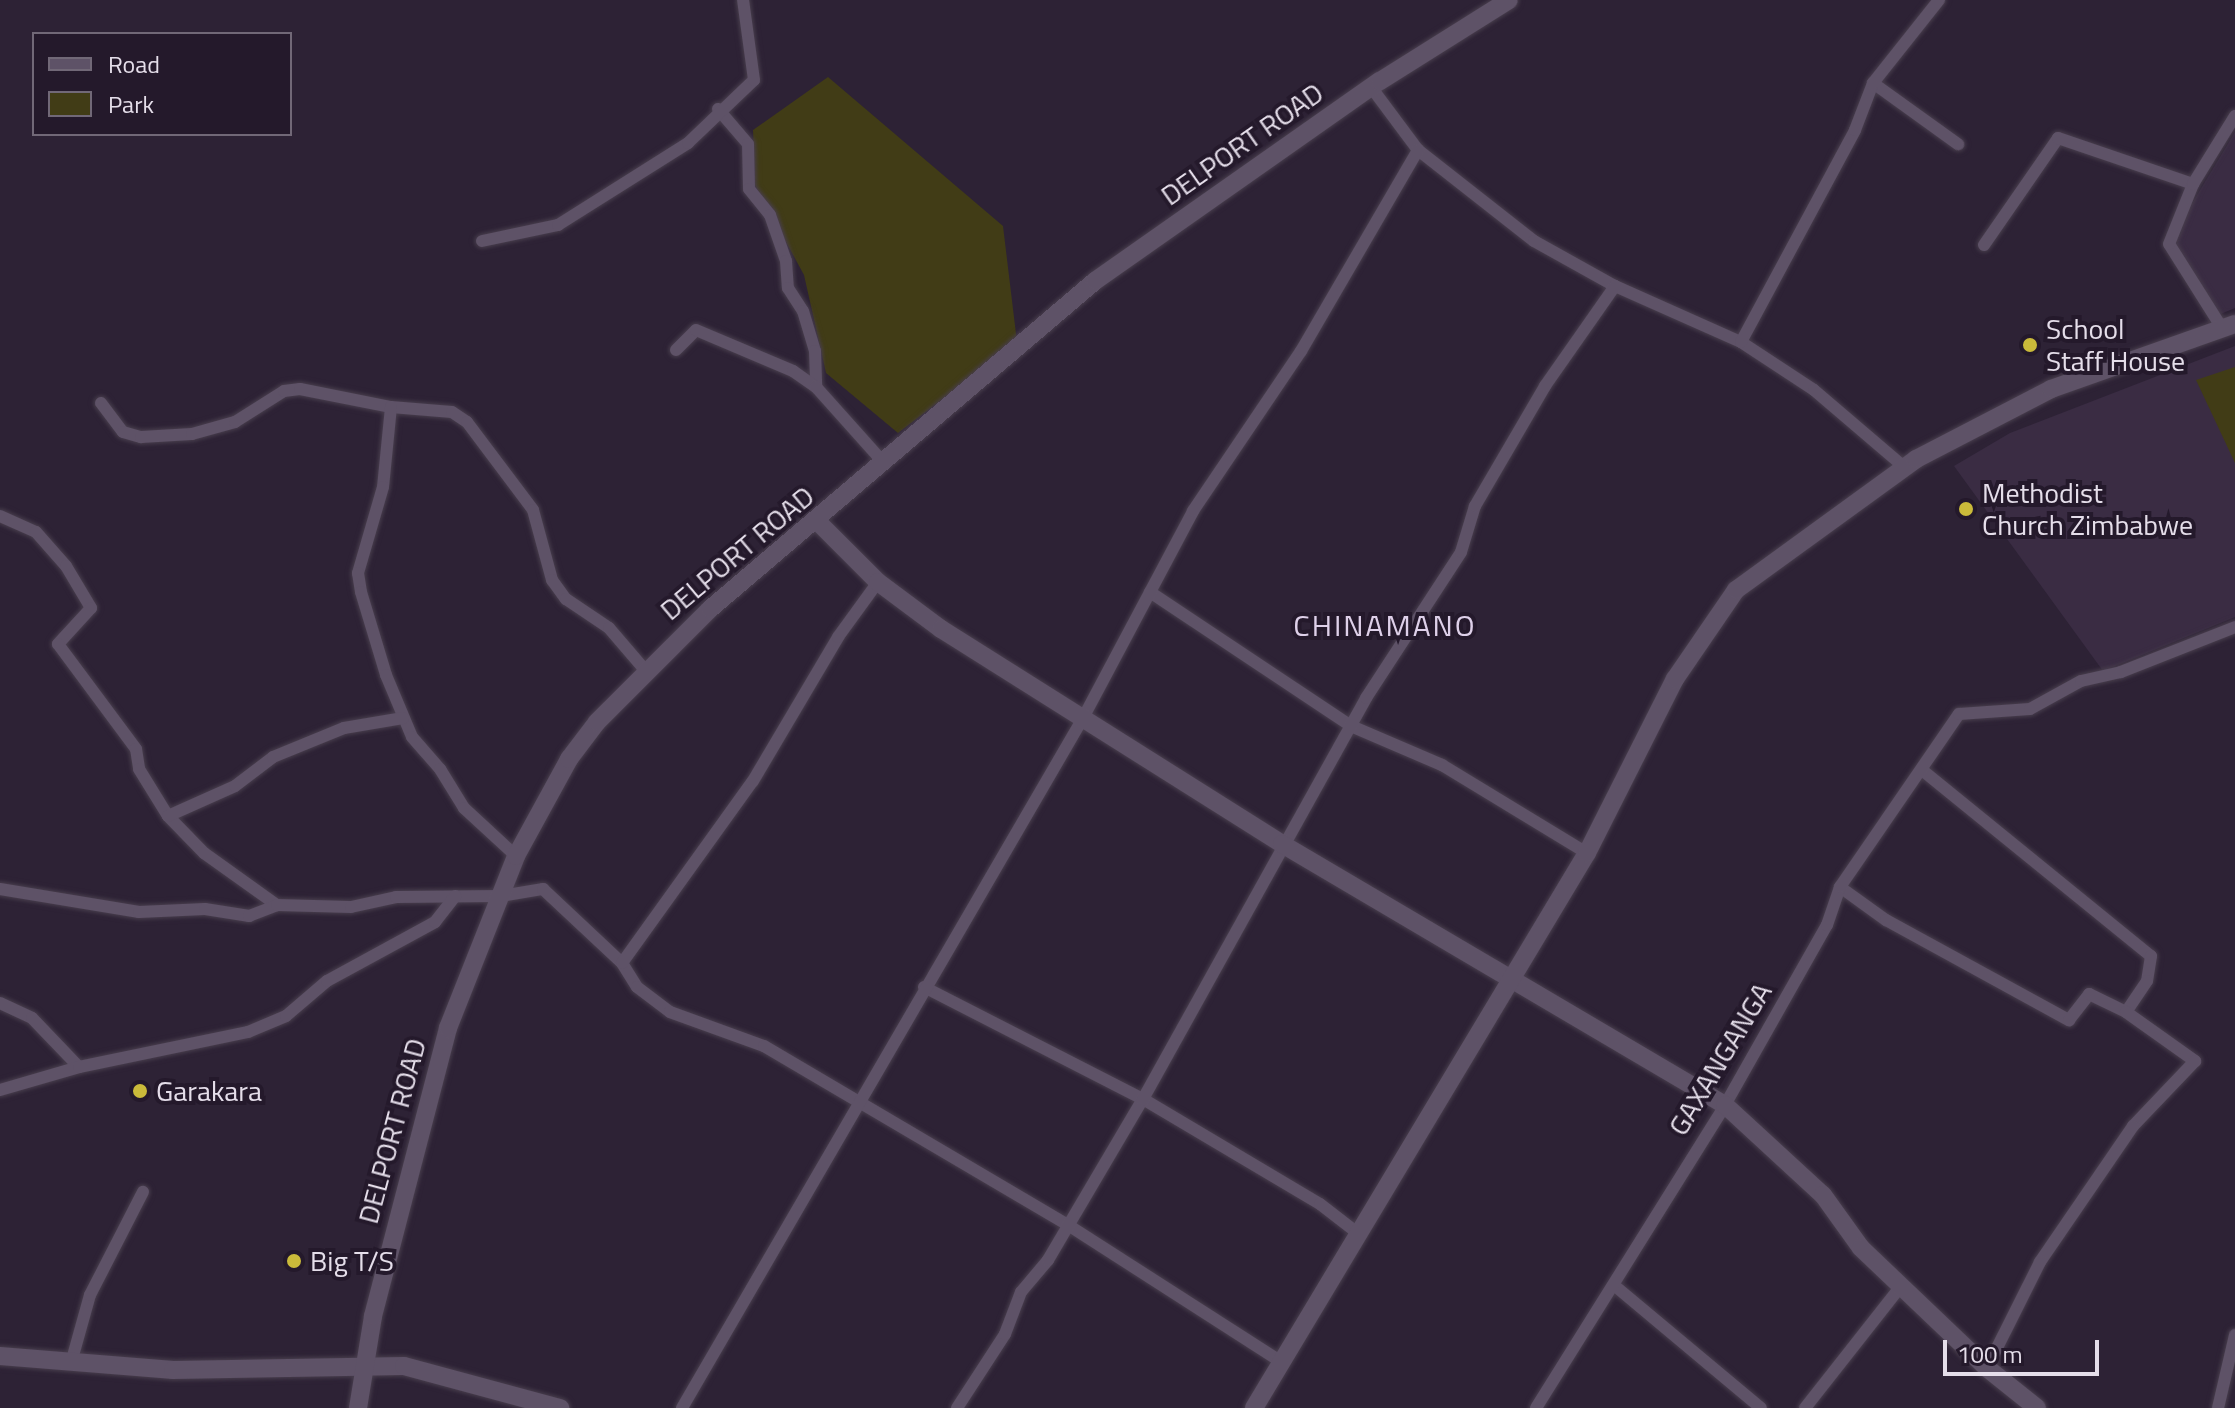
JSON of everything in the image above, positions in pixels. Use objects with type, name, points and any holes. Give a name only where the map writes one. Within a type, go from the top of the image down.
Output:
[{"type":"street","points":[[482,241],[558,225],[688,143],[718,109],[754,80],[743,0]]},
{"type":"street","name":"DELPORT ROAD","points":[[358,1408],[433,1079],[516,856],[569,759],[645,670],[1095,281],[1371,87],[1509,0]]},
{"type":"street","points":[[1741,342],[1855,130],[1873,83],[1939,0]]},
{"type":"street","points":[[1873,83],[1958,144]]},
{"type":"street","points":[[1371,87],[1418,150],[1534,241],[1615,286],[1741,342],[1814,390],[1903,466]]},
{"type":"street","points":[[718,109],[748,144],[749,189],[770,215],[786,261],[788,288],[803,311],[815,351],[816,387]]},
{"type":"street","points":[[1254,1408],[1587,853],[1675,679],[1727,601],[1788,547],[1903,466],[2051,389],[2229,326],[2169,244],[2193,184],[2235,116]]},
{"type":"street","points":[[1984,245],[2058,138],[2193,184]]},
{"type":"street","points":[[682,1408],[856,1101],[1082,720],[1205,491],[1301,351],[1418,150]]},
{"type":"street","points":[[957,1408],[1005,1334],[1021,1292],[1068,1225],[1143,1099],[1282,844],[1351,726],[1461,552],[1475,506],[1545,386],[1615,286]]},
{"type":"street","points":[[676,350],[696,330],[780,365],[816,387],[883,462]]},
{"type":"street","points":[[101,403],[123,432],[141,437],[192,434],[235,422],[284,391],[300,389],[391,407],[452,412],[467,422],[533,510],[552,580],[566,599],[609,628],[645,670]]},
{"type":"street","points":[[391,407],[383,487],[358,573],[403,718],[464,808],[516,856]]},
{"type":"street","points":[[0,516],[36,532],[66,566],[91,608],[58,644],[136,749],[139,769],[168,816],[204,853],[277,905]]},
{"type":"street","points":[[818,522],[878,582],[1082,720],[1282,844],[1511,976],[1725,1105],[1823,1195],[1861,1248],[2031,1406]]},
{"type":"street","points":[[622,963],[753,781],[838,637],[878,582]]},
{"type":"street","points":[[1150,592],[1351,726],[1442,765],[1587,853]]},
{"type":"street","name":"GAXANGANGA","points":[[1536,1408],[1615,1286],[1696,1144],[1725,1105],[1827,925],[1840,887],[1922,770],[1942,734],[1959,714],[2030,709],[2081,681],[2121,672],[2235,627]]},
{"type":"street","points":[[168,816],[235,786],[273,757],[344,728],[403,718]]},
{"type":"street","points":[[1922,770],[2151,956],[2147,981],[2126,1012]]},
{"type":"street","points":[[1840,887],[1886,920],[2069,1020],[2089,994],[2126,1012],[2195,1061],[2133,1126],[2040,1262],[1987,1368]]},
{"type":"street","points":[[0,889],[139,912],[205,909],[249,916],[277,905],[351,907],[396,897],[501,896],[543,889],[622,963],[637,987],[670,1012],[764,1046],[1068,1225],[1281,1362]]},
{"type":"street","points":[[0,1090],[79,1067],[248,1032],[286,1016],[327,981],[435,922],[455,896]]},
{"type":"street","points":[[924,987],[1143,1099],[1320,1204],[1359,1234]]},
{"type":"street","points":[[0,1003],[32,1018],[79,1067]]},
{"type":"street","points":[[71,1363],[90,1295],[143,1192]]},
{"type":"street","points":[[1615,1286],[1761,1408]]},
{"type":"street","points":[[1805,1408],[1901,1286]]},
{"type":"street","points":[[2218,1408],[2235,1335]]},
{"type":"street","points":[[0,1356],[173,1370],[366,1363],[452,1375],[560,1408]]},
{"type":"shaded area","points":[[2235,132],[2235,308],[2216,316],[2167,245]]},
{"type":"shaded area","points":[[2235,346],[2235,617],[2103,671],[1954,466],[2010,433]]},
{"type":"green space","points":[[828,77],[1003,226],[1017,342],[898,433],[826,373],[804,275],[755,185],[753,130]]},
{"type":"green space","points":[[2235,367],[2235,463],[2196,380]]},
{"type":"place","name":"School Staff House","points":[[2030,345]]},
{"type":"place","name":"Methodist Church Zimbabwe","points":[[1966,509]]},
{"type":"place","name":"Garakara","points":[[140,1091]]},
{"type":"place","name":"Big T/S","points":[[294,1261]]},
{"type":"district","name":"CHINAMANO","points":[[1385,625]]}]
